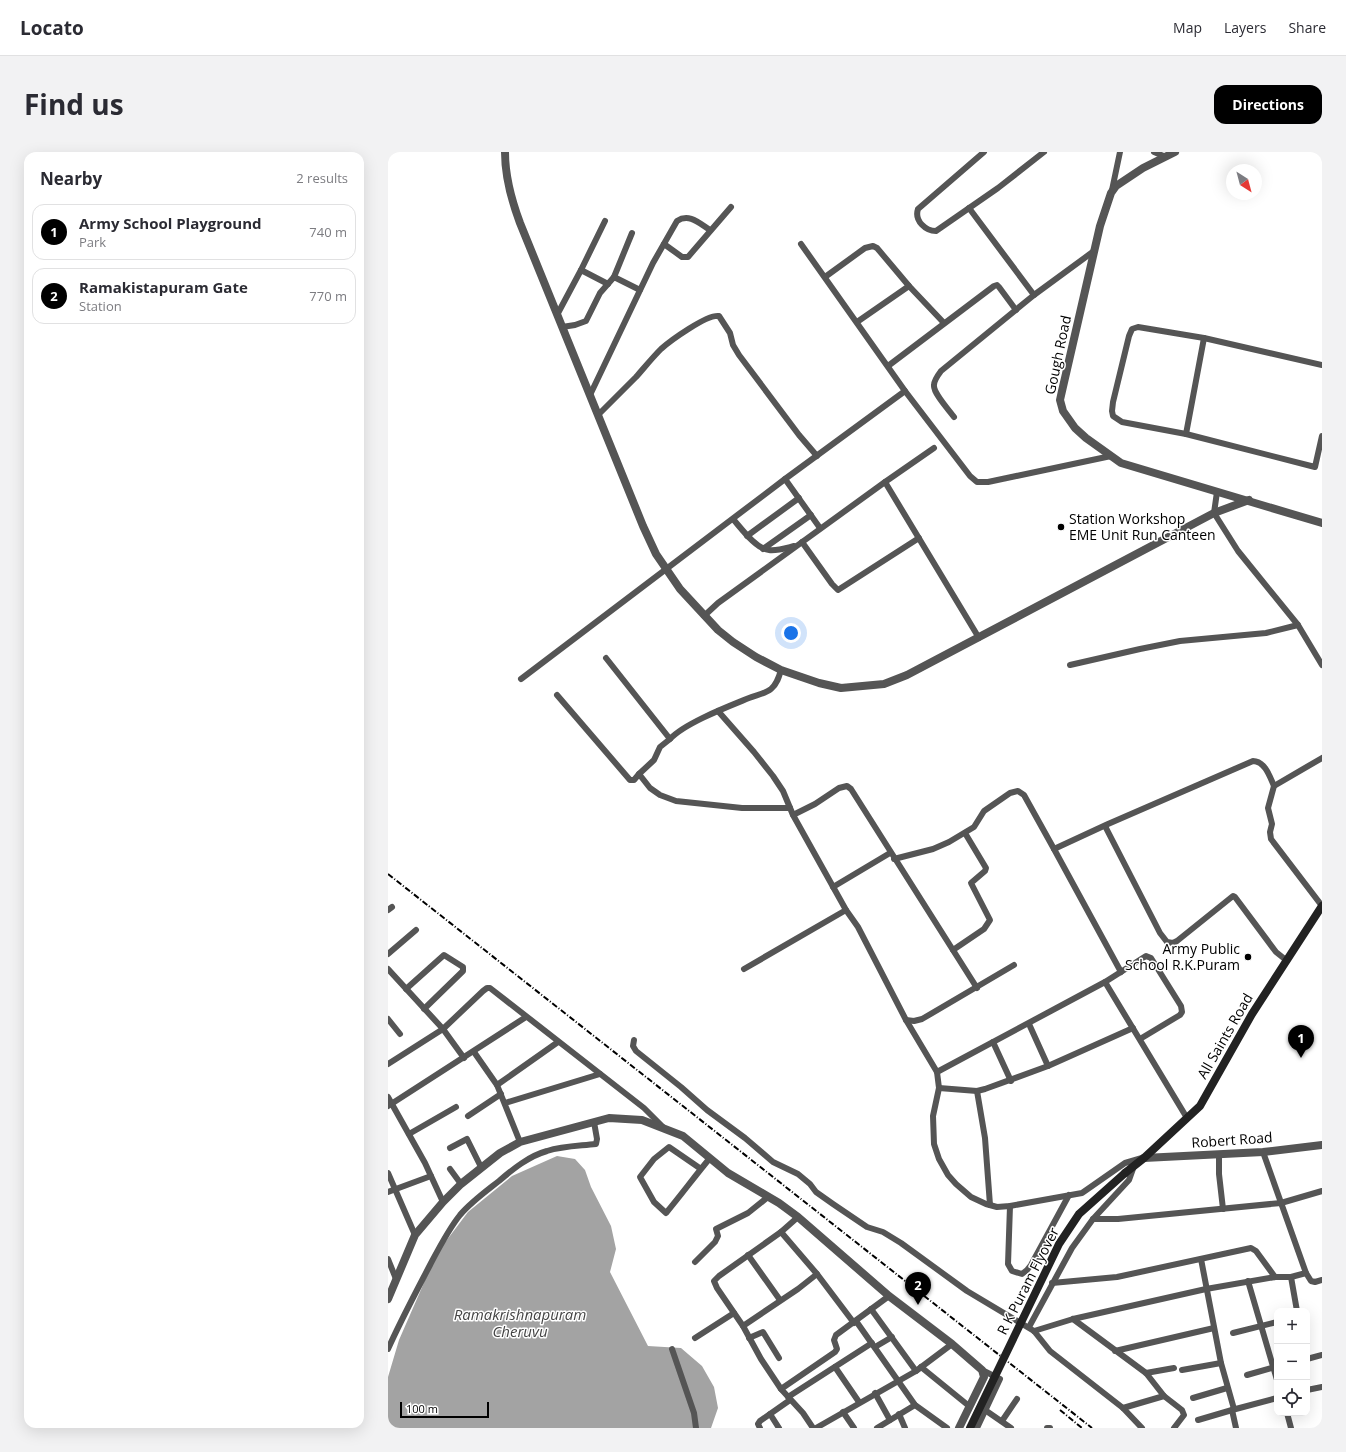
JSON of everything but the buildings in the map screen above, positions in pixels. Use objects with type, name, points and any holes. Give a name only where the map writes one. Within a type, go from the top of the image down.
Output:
[{"type":"main road","name":"All Saints Road","points":[[1134,1165],[1144,1158],[1200,1106],[1252,1014],[1322,906]]},
{"type":"main road","name":"R K Puram Flyover","points":[[970,1428],[1059,1244],[1079,1214],[1134,1165]]},
{"type":"street","points":[[505,152],[508,184],[514,206],[643,526],[656,554],[680,589],[704,616],[733,642],[780,670],[819,683],[842,688],[884,684],[906,675],[979,638],[1214,513],[1249,500]]},
{"type":"street","points":[[984,152],[918,210],[916,214],[920,222],[929,231],[936,231],[998,188],[1044,152]]},
{"type":"street","points":[[1111,193],[1120,152]]},
{"type":"street","points":[[1154,152],[1166,157]]},
{"type":"street","name":"Gough Road","points":[[1175,152],[1143,168],[1116,186],[1111,193],[1100,226],[1060,400],[1066,417],[1086,438],[1121,463],[1322,523]]},
{"type":"street","points":[[664,244],[682,257],[688,257],[731,207]]},
{"type":"street","points":[[969,208],[1034,295]]},
{"type":"street","points":[[590,395],[640,290],[677,221],[687,217],[693,219],[710,230]]},
{"type":"street","points":[[557,315],[581,270],[604,221]]},
{"type":"street","points":[[562,327],[575,325],[586,321],[600,293],[614,277],[632,233]]},
{"type":"street","points":[[801,244],[905,390],[970,476],[977,482],[988,482],[1111,456]]},
{"type":"street","points":[[825,277],[865,248],[873,246],[877,248],[909,286],[944,323]]},
{"type":"street","points":[[954,417],[935,391],[935,379],[942,371],[1034,295],[1094,251]]},
{"type":"street","points":[[581,270],[608,284]]},
{"type":"street","points":[[614,277],[640,290]]},
{"type":"street","points":[[888,366],[997,285],[1016,310]]},
{"type":"street","points":[[857,322],[909,286]]},
{"type":"street","points":[[598,415],[636,377],[661,349],[705,319],[719,316],[730,333],[733,345],[739,355],[799,435],[817,456]]},
{"type":"street","points":[[1322,365],[1204,338],[1138,326],[1132,329],[1129,336],[1112,411],[1113,416],[1122,422],[1186,434],[1315,466],[1322,436]]},
{"type":"street","points":[[1186,434],[1204,338]]},
{"type":"street","points":[[521,679],[905,390]]},
{"type":"street","points":[[704,616],[718,603],[820,528],[934,448]]},
{"type":"street","points":[[785,479],[820,528]]},
{"type":"street","points":[[885,482],[979,638]]},
{"type":"street","points":[[1217,492],[1214,513],[1238,551],[1298,625],[1322,665]]},
{"type":"street","points":[[747,536],[799,498]]},
{"type":"street","points":[[763,549],[811,515]]},
{"type":"street","points":[[733,519],[747,536],[763,549],[780,549],[800,544]]},
{"type":"street","points":[[800,544],[838,590],[919,538]]},
{"type":"street","points":[[1070,665],[1140,649],[1180,642],[1266,633],[1298,625]]},
{"type":"street","points":[[606,658],[670,739]]},
{"type":"street","points":[[557,695],[627,778],[634,780],[654,760],[660,747],[675,734],[690,724],[718,711],[751,697],[765,693],[771,689],[779,679],[780,670]]},
{"type":"street","points":[[718,711],[773,776],[783,791],[791,812],[846,910],[858,927],[906,1020],[937,1072],[939,1088],[933,1116],[934,1144],[939,1159],[948,1175],[962,1190],[971,1197],[990,1205],[998,1207],[1010,1206],[1082,1193],[1125,1163],[1144,1158]]},
{"type":"street","points":[[1322,758],[1274,786],[1268,808],[1272,824],[1270,836],[1322,906]]},
{"type":"street","points":[[1054,849],[1253,761],[1258,761],[1261,764],[1274,786]]},
{"type":"street","points":[[639,774],[650,788],[660,795],[676,801],[791,812],[815,804],[839,788],[847,786],[977,988]]},
{"type":"street","points":[[894,859],[933,849],[949,842],[974,828],[984,812],[1010,793],[1018,791],[1024,795],[1121,972]]},
{"type":"street","points":[[1105,826],[1160,933],[1167,942],[1173,943],[1177,941],[1233,896],[1276,952],[1286,960]]},
{"type":"street","points":[[953,950],[984,929],[990,920],[971,883],[985,871],[986,868],[965,833]]},
{"type":"street","points":[[833,887],[890,853]]},
{"type":"street","points":[[744,969],[846,910]]},
{"type":"street","points":[[388,954],[416,930]]},
{"type":"street","points":[[406,989],[444,955],[462,967],[463,971],[424,1009]]},
{"type":"street","points":[[937,1072],[1105,982],[1146,956],[1151,958],[1182,1009],[1182,1012],[1180,1015],[1140,1039]]},
{"type":"street","points":[[906,1020],[917,1021],[977,988],[1014,965]]},
{"type":"street","points":[[388,968],[443,1029],[464,1058]]},
{"type":"street","points":[[1105,982],[1188,1118]]},
{"type":"street","points":[[388,1064],[443,1029],[487,988],[493,990],[644,1108],[664,1128]]},
{"type":"street","points":[[390,1105],[526,1017]]},
{"type":"street","points":[[388,1019],[400,1034]]},
{"type":"street","points":[[1029,1024],[1048,1066]]},
{"type":"street","points":[[939,1088],[977,1091],[1011,1081],[1133,1028]]},
{"type":"street","points":[[634,1040],[633,1046],[636,1051],[773,1162],[798,1174],[810,1184],[816,1192],[838,1208],[867,1227],[882,1232],[901,1243],[967,1291],[1031,1329],[1050,1351],[1123,1408],[1142,1428]]},
{"type":"street","points":[[497,1085],[558,1042]]},
{"type":"street","points":[[993,1042],[1011,1081]]},
{"type":"street","points":[[474,1052],[497,1085],[520,1142]]},
{"type":"street","points":[[505,1103],[600,1074]]},
{"type":"street","points":[[977,1091],[986,1145],[990,1205]]},
{"type":"street","points":[[468,1116],[501,1094]]},
{"type":"street","points":[[388,1098],[390,1105],[410,1134],[443,1202]]},
{"type":"street","points":[[410,1134],[456,1107]]},
{"type":"street","points":[[388,1300],[415,1235],[443,1202],[461,1184],[500,1153],[520,1142],[609,1118],[642,1120],[683,1136],[728,1172],[768,1196],[798,1217],[889,1296],[952,1344],[982,1370],[1000,1379],[977,1428]]},
{"type":"street","points":[[388,1349],[408,1306],[448,1232],[460,1215],[505,1175],[537,1154],[582,1144],[596,1144],[597,1140],[594,1122]]},
{"type":"street","points":[[450,1148],[466,1139],[481,1167]]},
{"type":"street","name":"Robert Road","points":[[1144,1158],[1263,1152],[1322,1145]]},
{"type":"street","points":[[702,1169],[669,1147],[654,1158],[640,1177],[654,1202],[666,1213],[702,1169],[710,1158]]},
{"type":"street","points":[[1263,1152],[1306,1273],[1311,1281],[1315,1282],[1322,1280]]},
{"type":"street","points":[[1220,1154],[1219,1174],[1223,1209]]},
{"type":"street","points":[[1031,1329],[1052,1283],[1072,1248],[1093,1219],[1129,1180],[1134,1165]]},
{"type":"street","points":[[450,1169],[461,1184]]},
{"type":"street","points":[[388,1173],[415,1235]]},
{"type":"street","points":[[388,1192],[431,1176]]},
{"type":"street","points":[[1093,1219],[1118,1219],[1281,1203],[1321,1194]]},
{"type":"street","points":[[1010,1206],[1008,1264],[1012,1271],[1022,1274],[1031,1265],[1069,1195]]},
{"type":"street","points":[[695,1262],[715,1242],[718,1236],[716,1229],[748,1212],[768,1196]]},
{"type":"street","points":[[798,1217],[781,1232],[719,1276],[714,1282],[743,1326],[781,1389],[803,1413],[813,1428]]},
{"type":"street","points":[[781,1232],[817,1274],[873,1345],[914,1405],[947,1428]]},
{"type":"street","points":[[1052,1283],[1117,1277],[1251,1248],[1256,1251],[1276,1277]]},
{"type":"street","points":[[748,1255],[780,1300]]},
{"type":"street","points":[[388,1259],[396,1279]]},
{"type":"street","points":[[1201,1259],[1221,1363],[1236,1428]]},
{"type":"street","points":[[1031,1329],[1206,1288],[1276,1277],[1291,1277],[1306,1273]]},
{"type":"street","points":[[743,1326],[817,1274]]},
{"type":"street","points":[[1291,1277],[1296,1308]]},
{"type":"street","points":[[1248,1281],[1274,1364]]},
{"type":"street","points":[[781,1389],[835,1352],[837,1349],[834,1337],[889,1296]]},
{"type":"street","points":[[871,1309],[918,1369],[969,1406]]},
{"type":"street","points":[[695,1338],[734,1313]]},
{"type":"street","points":[[1073,1319],[1146,1373],[1164,1396],[1184,1412],[1183,1417],[1174,1428]]},
{"type":"street","points":[[1233,1333],[1274,1323]]},
{"type":"street","points":[[1115,1351],[1214,1328]]},
{"type":"street","points":[[749,1338],[763,1332],[779,1358]]},
{"type":"street","points":[[760,1428],[758,1423],[789,1398],[873,1345],[892,1337]]},
{"type":"street","points":[[816,1428],[875,1393],[898,1382],[952,1344]]},
{"type":"street","points":[[672,1349],[694,1413],[696,1428]]},
{"type":"street","points":[[1310,1358],[1322,1355]]},
{"type":"street","points":[[1182,1370],[1221,1363]]},
{"type":"street","points":[[836,1367],[859,1402]]},
{"type":"street","points":[[1246,1375],[1274,1367]]},
{"type":"street","points":[[1146,1373],[1174,1368]]},
{"type":"street","points":[[959,1428],[984,1377],[982,1370]]},
{"type":"street","points":[[1310,1389],[1322,1387]]},
{"type":"street","points":[[1193,1398],[1227,1388]]},
{"type":"street","points":[[875,1393],[890,1420]]},
{"type":"street","points":[[1123,1408],[1164,1396]]},
{"type":"street","points":[[1002,1421],[1017,1399]]},
{"type":"street","points":[[1198,1420],[1274,1399]]},
{"type":"street","points":[[877,1428],[914,1405]]},
{"type":"street","points":[[985,1410],[1011,1428]]},
{"type":"street","points":[[843,1412],[854,1428]]},
{"type":"street","points":[[770,1414],[779,1428]]},
{"type":"street","points":[[899,1414],[905,1428]]},
{"type":"street","points":[[1288,1416],[1291,1428]]},
{"type":"water","name":"Ramakrishnapuram Cheruvu","points":[[557,1156],[575,1159],[585,1170],[591,1187],[611,1226],[616,1249],[610,1272],[648,1346],[681,1348],[702,1366],[714,1387],[718,1408],[711,1428],[388,1428],[388,1377],[399,1340],[437,1253],[468,1212],[512,1176]]},
{"type":"railway","points":[[388,874],[1092,1428]]},
{"type":"railway","points":[[1060,1410],[1082,1428]]},
{"type":"place","name":"Station Workshop EME Unit Run Canteen","points":[[1061,527]]},
{"type":"place","name":"Army Public School R.K.Puram","points":[[1248,957]]},
{"type":"place","name":"Army School Playground","points":[[1301,1058]]},
{"type":"place","name":"Ramakistapuram Gate","points":[[918,1305]]}]
